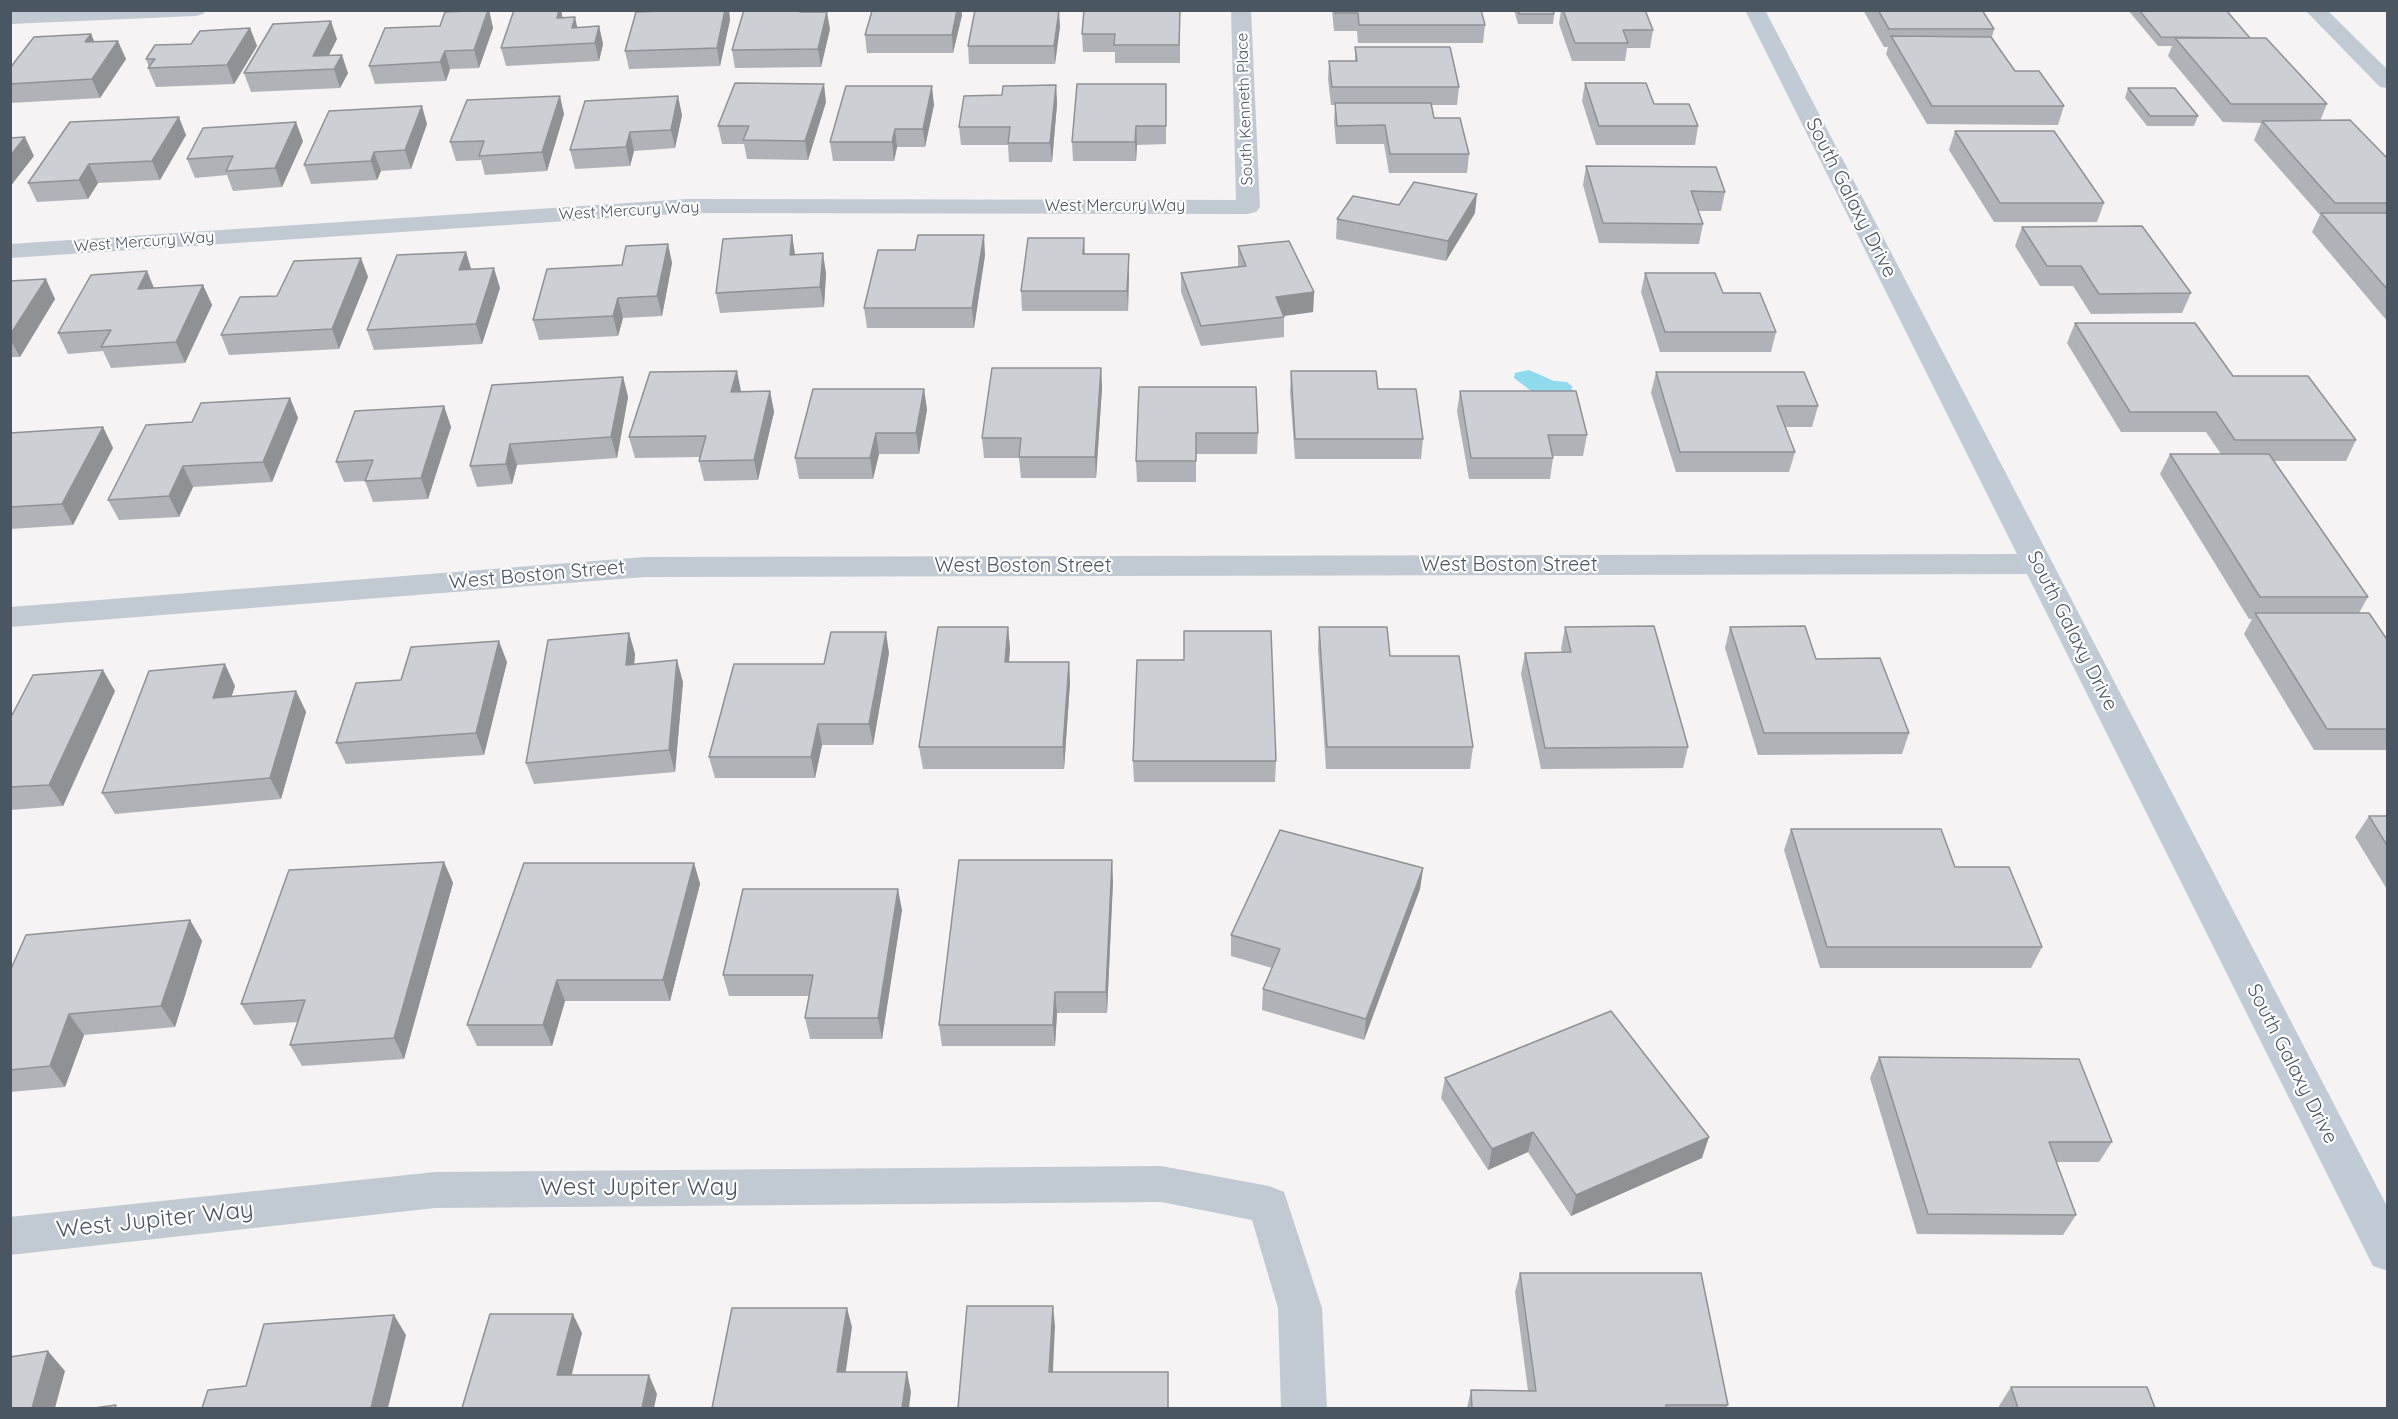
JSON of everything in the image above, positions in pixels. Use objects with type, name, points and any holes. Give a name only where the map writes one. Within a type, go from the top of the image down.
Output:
[{"type":"street","points":[[10,18],[196,10]]},
{"type":"street","name":"South Kenneth Place","points":[[1241,10],[1248,207]]},
{"type":"street","name":"South Galaxy Drive","points":[[1755,10],[2388,1252]]},
{"type":"street","points":[[2315,10],[2388,82]]},
{"type":"street","name":"West Mercury Way","points":[[10,251],[688,206],[1248,207]]},
{"type":"street","name":"West Boston Street","points":[[10,617],[645,567],[2037,564]]},
{"type":"street","name":"West Jupiter Way","points":[[10,1236],[435,1190],[1161,1184],[1269,1205],[1300,1308],[1304,1408]]},
{"type":"water","points":[[1529,370],[1554,381],[1567,382],[1573,387],[1571,388],[1574,392],[1538,396],[1514,378],[1515,373]]},
{"type":"building","points":[[488,10],[474,50],[445,51],[440,62],[369,66],[385,28],[440,26],[445,12]]},
{"type":"building","points":[[514,10],[559,10],[557,18],[575,17],[572,28],[599,26],[595,43],[501,48]]},
{"type":"building","points":[[725,10],[717,48],[625,51],[636,12]]},
{"type":"building","points":[[744,10],[827,12],[818,49],[732,50]]},
{"type":"building","points":[[957,10],[952,35],[865,35],[872,11]]},
{"type":"building","points":[[975,10],[1059,10],[1054,46],[968,46]]},
{"type":"building","points":[[1084,10],[1180,10],[1179,45],[1114,45],[1115,34],[1082,34]]},
{"type":"building","points":[[1335,10],[1481,10],[1485,25],[1359,25],[1358,13],[1335,13]]},
{"type":"building","points":[[1518,10],[1553,10],[1554,14],[1519,14]]},
{"type":"building","points":[[1563,10],[1645,10],[1653,30],[1623,30],[1628,43],[1575,43]]},
{"type":"building","points":[[1878,10],[1982,10],[1994,29],[1889,29]]},
{"type":"building","points":[[2139,10],[2226,10],[2250,38],[2161,37]]},
{"type":"building","points":[[331,21],[313,56],[342,55],[334,69],[244,73],[273,24]]},
{"type":"building","points":[[250,28],[227,65],[148,68],[155,59],[146,59],[155,45],[191,44],[200,31]]},
{"type":"building","points":[[91,34],[85,42],[118,41],[92,79],[10,84],[10,68],[34,37]]},
{"type":"building","points":[[1891,36],[1991,37],[2015,71],[2039,71],[2064,106],[1932,106]]},
{"type":"building","points":[[2175,38],[2266,38],[2327,104],[2231,104]]},
{"type":"building","points":[[1355,47],[1450,47],[1459,87],[1332,87],[1329,61],[1357,61]]},
{"type":"building","points":[[735,83],[824,84],[805,141],[743,140],[749,126],[718,126]]},
{"type":"building","points":[[1585,83],[1646,83],[1654,104],[1689,104],[1698,126],[1599,126]]},
{"type":"building","points":[[1077,84],[1166,84],[1166,126],[1136,126],[1135,142],[1072,142]]},
{"type":"building","points":[[1056,85],[1050,143],[1008,143],[1010,127],[959,127],[964,96],[1002,95],[1003,86]]},
{"type":"building","points":[[846,86],[932,86],[923,129],[895,129],[892,142],[830,142]]},
{"type":"building","points":[[2128,88],[2175,88],[2198,116],[2150,116]]},
{"type":"building","points":[[560,96],[542,152],[479,156],[484,141],[450,142],[467,100]]},
{"type":"building","points":[[678,96],[671,130],[630,132],[626,147],[570,150],[585,101]]},
{"type":"building","points":[[1335,103],[1431,103],[1434,118],[1460,118],[1469,154],[1390,154],[1385,125],[1337,126]]},
{"type":"building","points":[[422,106],[405,150],[374,152],[371,161],[304,165],[329,111]]},
{"type":"building","points":[[179,117],[152,161],[89,164],[79,180],[28,183],[70,122]]},
{"type":"building","points":[[2350,120],[2388,159],[2388,203],[2335,203],[2262,121]]},
{"type":"building","points":[[296,122],[275,168],[226,171],[233,156],[187,159],[203,128]]},
{"type":"building","points":[[1955,131],[2054,131],[2104,203],[2000,203]]},
{"type":"building","points":[[25,137],[10,156],[10,138]]},
{"type":"building","points":[[1586,166],[1716,167],[1725,192],[1691,191],[1703,224],[1603,223]]},
{"type":"building","points":[[1414,182],[1477,194],[1448,241],[1337,219],[1353,196],[1399,205]]},
{"type":"building","points":[[2321,213],[2388,213],[2388,290]]},
{"type":"building","points":[[2142,226],[2191,293],[2099,294],[2081,266],[2047,266],[2022,227]]},
{"type":"building","points":[[792,235],[790,255],[823,253],[820,287],[716,293],[723,239]]},
{"type":"building","points":[[918,235],[984,235],[972,308],[864,308],[878,250],[915,250]]},
{"type":"building","points":[[1028,238],[1084,238],[1083,254],[1129,254],[1127,291],[1021,291]]},
{"type":"building","points":[[1289,241],[1314,292],[1276,297],[1284,317],[1201,326],[1181,273],[1246,266],[1238,246]]},
{"type":"building","points":[[668,244],[657,296],[618,298],[613,316],[533,320],[547,269],[622,265],[626,246]]},
{"type":"building","points":[[466,252],[459,270],[494,268],[476,324],[367,330],[397,255]]},
{"type":"building","points":[[361,258],[332,329],[221,335],[240,297],[277,296],[294,261]]},
{"type":"building","points":[[147,271],[138,289],[203,285],[176,342],[101,347],[111,330],[58,333],[91,275]]},
{"type":"building","points":[[1645,273],[1715,273],[1723,293],[1760,293],[1776,332],[1665,332]]},
{"type":"building","points":[[46,279],[10,335],[10,281]]},
{"type":"building","points":[[2075,323],[2195,323],[2233,376],[2308,376],[2356,440],[2235,440],[2216,412],[2130,412]]},
{"type":"building","points":[[992,368],[1101,368],[1095,457],[1019,457],[1021,438],[982,438]]},
{"type":"building","points":[[737,371],[731,392],[770,391],[754,460],[699,461],[706,436],[629,437],[650,372]]},
{"type":"building","points":[[1291,371],[1376,371],[1378,389],[1416,389],[1423,439],[1295,439]]},
{"type":"building","points":[[1656,372],[1804,372],[1818,406],[1777,406],[1795,452],[1680,452]]},
{"type":"building","points":[[623,377],[611,437],[510,444],[506,464],[470,466],[492,385]]},
{"type":"building","points":[[1139,387],[1256,387],[1258,433],[1196,433],[1196,461],[1136,461]]},
{"type":"building","points":[[813,389],[924,389],[916,433],[876,433],[870,458],[795,458]]},
{"type":"building","points":[[1460,391],[1576,391],[1587,435],[1548,435],[1553,458],[1471,458]]},
{"type":"building","points":[[290,398],[263,462],[183,466],[169,496],[108,500],[146,425],[192,422],[201,403]]},
{"type":"building","points":[[444,406],[421,478],[365,481],[373,460],[336,462],[355,411]]},
{"type":"building","points":[[103,427],[62,504],[10,507],[10,433]]},
{"type":"building","points":[[2170,454],[2269,454],[2368,597],[2260,597]]},
{"type":"building","points":[[2255,613],[2369,613],[2388,641],[2388,729],[2327,729]]},
{"type":"building","points":[[1654,626],[1688,747],[1545,748],[1525,653],[1571,652],[1565,627]]},
{"type":"building","points":[[1805,626],[1816,659],[1880,658],[1909,733],[1764,733],[1730,627]]},
{"type":"building","points":[[938,627],[1008,627],[1005,662],[1069,662],[1063,747],[919,747]]},
{"type":"building","points":[[1319,627],[1387,627],[1390,656],[1459,656],[1473,747],[1327,747]]},
{"type":"building","points":[[1184,631],[1271,631],[1276,761],[1133,761],[1137,660],[1184,660]]},
{"type":"building","points":[[831,632],[886,632],[869,724],[818,724],[811,757],[709,757],[734,664],[824,664]]},
{"type":"building","points":[[629,633],[626,665],[677,660],[669,750],[526,763],[548,640]]},
{"type":"building","points":[[499,641],[476,733],[336,743],[356,683],[401,680],[411,647]]},
{"type":"building","points":[[225,664],[213,698],[296,691],[270,778],[102,793],[149,671]]},
{"type":"building","points":[[103,670],[49,785],[10,787],[10,715],[33,675]]},
{"type":"building","points":[[2369,816],[2388,816],[2388,847]]},
{"type":"building","points":[[1791,829],[1941,829],[1955,867],[2009,867],[2042,947],[1827,947]]},
{"type":"building","points":[[1280,830],[1423,868],[1366,1019],[1263,989],[1280,949],[1231,935]]},
{"type":"building","points":[[959,860],[1112,860],[1106,992],[1055,992],[1053,1025],[939,1025]]},
{"type":"building","points":[[444,862],[394,1038],[290,1045],[305,1000],[241,1004],[289,870]]},
{"type":"building","points":[[524,863],[694,863],[663,980],[557,980],[543,1025],[467,1025]]},
{"type":"building","points":[[743,889],[898,889],[878,1018],[805,1018],[813,975],[723,975]]},
{"type":"building","points":[[190,920],[161,1006],[69,1014],[50,1066],[10,1070],[10,971],[26,935]]},
{"type":"building","points":[[1611,1011],[1709,1137],[1576,1195],[1533,1132],[1492,1149],[1445,1078]]},
{"type":"building","points":[[1879,1057],[2079,1059],[2112,1142],[2049,1142],[2076,1215],[1928,1214]]},
{"type":"building","points":[[1520,1273],[1701,1273],[1728,1405],[1666,1405],[1666,1408],[1472,1408],[1471,1390],[1536,1391]]},
{"type":"building","points":[[967,1306],[1053,1306],[1049,1372],[1168,1372],[1168,1408],[958,1408]]},
{"type":"building","points":[[732,1308],[847,1308],[837,1372],[907,1372],[902,1408],[712,1408]]},
{"type":"building","points":[[490,1314],[573,1314],[557,1375],[649,1375],[642,1408],[462,1408]]},
{"type":"building","points":[[394,1315],[371,1408],[202,1408],[208,1390],[246,1386],[264,1324]]},
{"type":"building","points":[[48,1351],[32,1408],[10,1408],[10,1357]]},
{"type":"building","points":[[2011,1387],[2147,1387],[2155,1408],[2018,1408]]},
{"type":"building","points":[[116,1405],[115,1408],[94,1408]]}]
